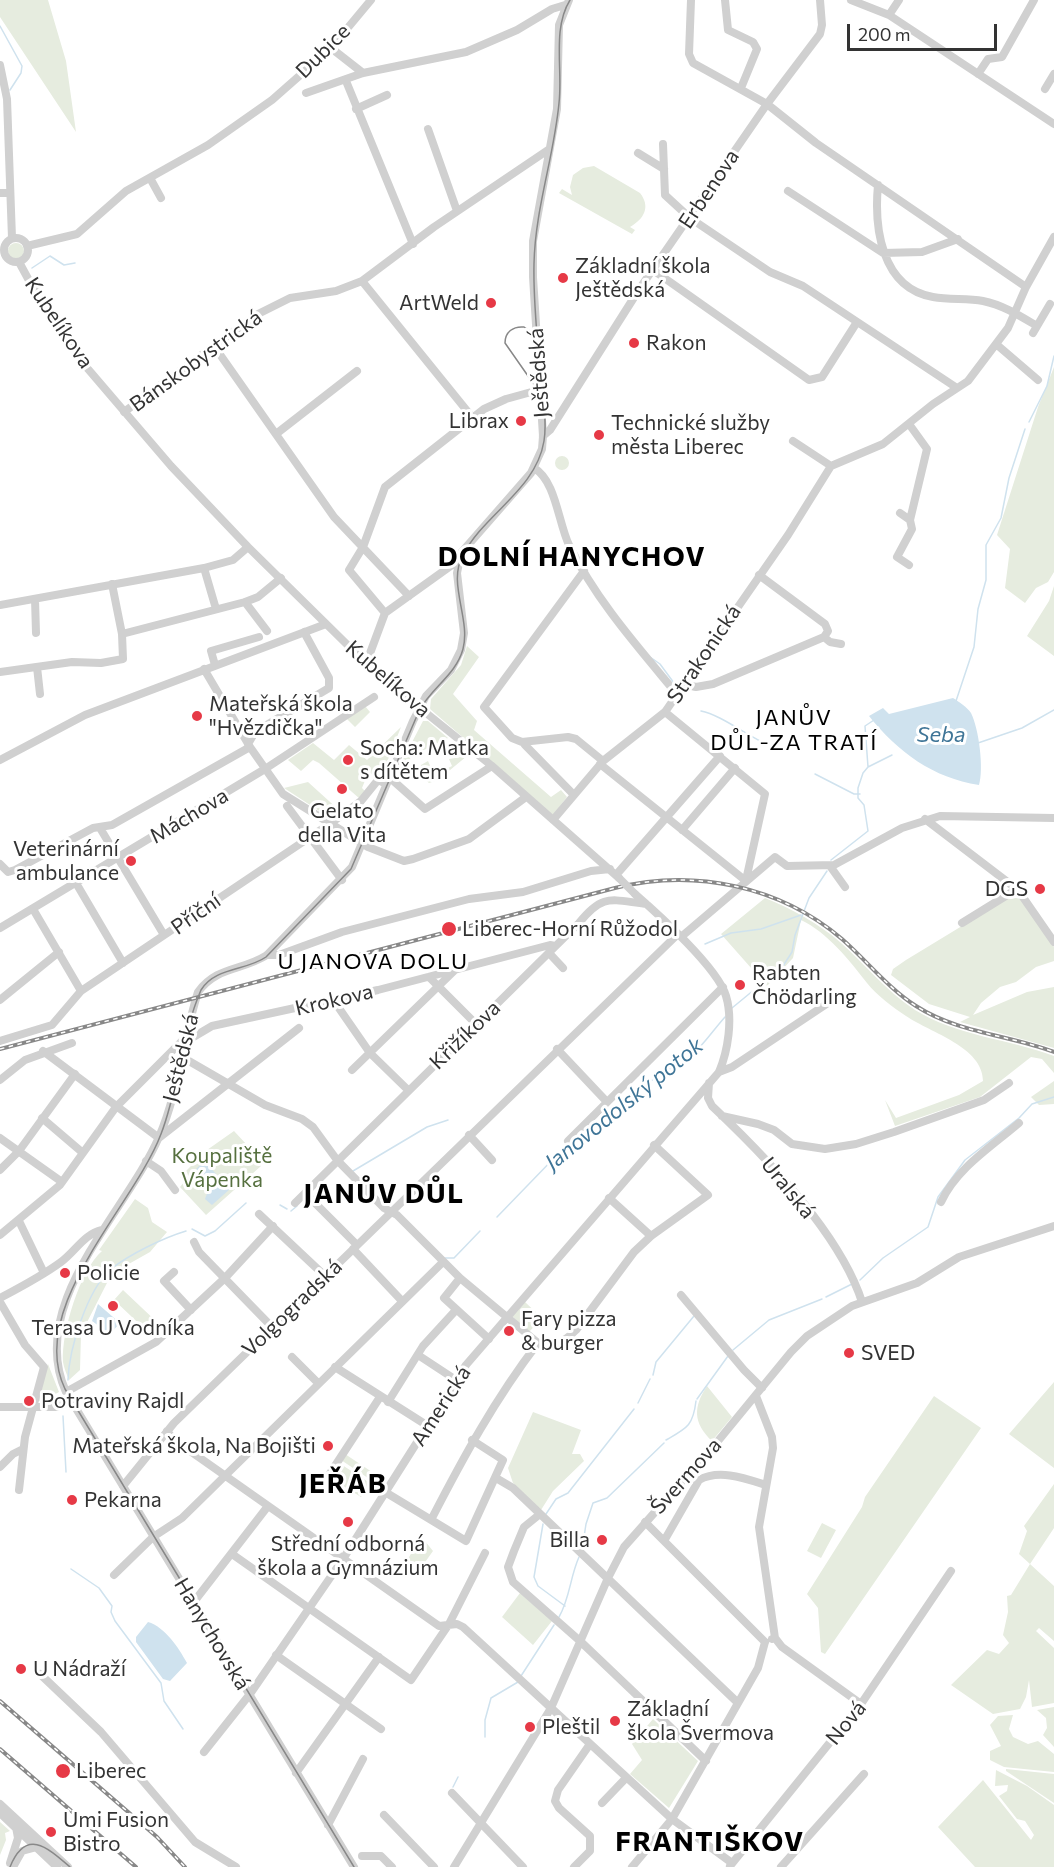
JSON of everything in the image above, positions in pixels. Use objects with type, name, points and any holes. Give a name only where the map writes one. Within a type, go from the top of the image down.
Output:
[{"type":"street","name":"Dubice","points":[[27,246],[78,234],[126,191],[208,145],[273,99],[331,48],[371,0]]},
{"type":"street","points":[[691,0],[690,59],[700,68],[767,104],[816,143],[1026,287]]},
{"type":"street","points":[[725,0],[728,30],[753,42],[757,49],[741,88]]},
{"type":"street","name":"Erbenova","points":[[543,436],[550,430],[653,270],[767,104],[820,33],[822,25],[820,0]]},
{"type":"street","points":[[853,0],[889,15],[1054,124]]},
{"type":"street","points":[[889,15],[899,0]]},
{"type":"street","points":[[978,74],[988,59],[1002,57],[1034,0]]},
{"type":"street","points":[[306,93],[346,81],[363,73],[466,52],[518,30],[566,2]]},
{"type":"street","name":"Ještědská","points":[[70,1400],[57,1368],[56,1343],[71,1289],[102,1230],[159,1138],[198,992],[206,981],[216,974],[257,961],[267,955],[342,880],[352,867],[389,778],[407,749],[420,707],[426,696],[450,670],[461,650],[464,633],[457,565],[468,544],[534,468],[542,449],[541,393],[532,277],[533,240],[559,88],[559,25],[566,2]]},
{"type":"street","points":[[331,48],[363,73]]},
{"type":"street","points":[[0,65],[7,99],[12,238]]},
{"type":"street","points":[[1045,89],[1054,74]]},
{"type":"street","points":[[346,81],[412,244]]},
{"type":"street","points":[[356,109],[387,95]]},
{"type":"street","points":[[429,129],[457,211]]},
{"type":"street","points":[[663,144],[665,195],[690,218],[770,272],[803,286],[957,388]]},
{"type":"street","name":"Bánskobystrická","points":[[124,412],[256,315],[290,298],[336,291],[362,281],[457,211],[548,150]]},
{"type":"street","points":[[638,153],[664,169]]},
{"type":"street","points":[[150,178],[162,198]]},
{"type":"street","points":[[878,185],[876,215],[883,253]]},
{"type":"street","points":[[788,191],[883,253],[907,284],[930,297],[982,301],[1015,313],[1035,329],[1050,304]]},
{"type":"street","points":[[0,193],[9,193]]},
{"type":"street","points":[[793,441],[831,466],[883,444],[968,381],[996,344],[1015,313],[1026,287],[1054,237]]},
{"type":"street","points":[[12,238],[22,240],[27,246],[27,255],[20,262],[7,260],[2,250],[12,238]]},
{"type":"street","points":[[883,253],[922,252],[958,239]]},
{"type":"street","name":"Kubelíkova","points":[[20,262],[32,286],[72,345],[124,412],[248,547],[366,664],[492,766],[648,904],[679,935],[723,987]]},
{"type":"street","points":[[653,270],[809,380],[822,377],[857,322]]},
{"type":"street","points":[[362,281],[472,417]]},
{"type":"street","points":[[996,344],[1038,380]]},
{"type":"street","points":[[214,346],[334,517],[409,596]]},
{"type":"street","points":[[276,434],[357,371]]},
{"type":"street","points":[[386,613],[350,574],[350,566],[363,548],[385,487],[472,417],[506,399],[535,392],[541,393]]},
{"type":"street","points":[[909,424],[927,449],[910,520],[912,529],[897,557],[909,565]]},
{"type":"street","name":"Strakonická","points":[[553,820],[601,762],[665,712],[682,684],[788,535],[831,466]]},
{"type":"street","points":[[534,468],[548,480],[557,515],[584,571],[645,658],[676,693]]},
{"type":"street","points":[[900,513],[910,520]]},
{"type":"street","points":[[0,605],[204,568],[233,560],[248,547]]},
{"type":"street","points":[[366,664],[386,613],[452,565],[457,565]]},
{"type":"street","points":[[204,568],[216,609]]},
{"type":"street","points":[[584,571],[484,707],[512,738],[522,742],[568,737],[576,739],[667,818],[746,881],[765,794],[665,712]]},
{"type":"street","points":[[682,684],[696,687],[713,684],[824,637],[828,631],[825,624],[759,575]]},
{"type":"street","points":[[122,634],[245,602],[258,597],[281,578]]},
{"type":"street","points":[[0,672],[123,660],[122,634],[112,584]]},
{"type":"street","points":[[35,599],[36,633]]},
{"type":"street","points":[[245,602],[267,631]]},
{"type":"street","points":[[0,760],[85,714],[326,624]]},
{"type":"street","points":[[0,864],[8,872],[15,870],[93,828],[112,825],[249,745],[255,732],[329,688],[330,678],[304,632]]},
{"type":"street","points":[[215,665],[211,651],[259,637]]},
{"type":"street","points":[[824,637],[830,642],[841,644]]},
{"type":"street","points":[[37,667],[40,694]]},
{"type":"street","points":[[204,669],[249,745],[283,794],[362,842],[394,858],[404,861],[413,859],[469,839],[526,796]]},
{"type":"street","name":"Máchova","points":[[0,928],[265,769],[374,697]]},
{"type":"street","points":[[525,745],[574,795]]},
{"type":"street","points":[[267,955],[279,955],[342,932],[453,903],[496,893],[523,892],[591,871],[615,874],[720,756]]},
{"type":"street","points":[[389,778],[424,809],[492,766]]},
{"type":"street","points":[[682,830],[735,768]]},
{"type":"street","name":"Příční","points":[[0,1041],[52,1025],[81,991],[331,823],[361,801],[378,780],[389,778]]},
{"type":"street","points":[[287,806],[342,880]]},
{"type":"street","name":"Volgogradská","points":[[123,1486],[167,1431],[468,1135],[679,935],[775,857],[787,866],[826,866],[848,860],[902,828],[940,816],[1054,818]]},
{"type":"street","points":[[925,819],[1017,889],[1054,942]]},
{"type":"street","points":[[100,828],[164,935]]},
{"type":"street","points":[[591,871],[594,855]]},
{"type":"street","points":[[826,866],[845,888]]},
{"type":"street","points":[[76,883],[123,963]]},
{"type":"street","points":[[962,923],[1017,889]]},
{"type":"street","name":"Křižíkova","points":[[296,1203],[549,953],[592,906],[601,902],[648,904]]},
{"type":"street","points":[[33,909],[81,991]]},
{"type":"street","name":"Krokova","points":[[0,1235],[62,1182],[116,1107],[186,1039],[212,1026],[334,1001],[550,945],[555,946]]},
{"type":"street","points":[[0,1000],[59,952]]},
{"type":"street","points":[[549,953],[563,968]]},
{"type":"street","points":[[352,1070],[455,970]]},
{"type":"street","points":[[429,977],[476,1024]]},
{"type":"street","points":[[709,1083],[719,1072],[727,1054],[728,1006],[723,987]]},
{"type":"street","points":[[568,1141],[723,987]]},
{"type":"street","points":[[334,1001],[370,1053],[408,1090]]},
{"type":"street","points":[[719,1072],[732,1067],[831,1001]]},
{"type":"street","points":[[43,1051],[159,1138],[299,1028]]},
{"type":"street","points":[[0,1080],[24,1060],[43,1051],[72,1043]]},
{"type":"street","points":[[558,1049],[607,1102]]},
{"type":"street","points":[[182,1057],[265,1105],[302,1119],[313,1127],[337,1160],[443,1262],[538,1343],[555,1344],[570,1336],[620,1269],[651,1236],[708,1195],[654,1145]]},
{"type":"street","points":[[0,1170],[18,1150],[75,1074]]},
{"type":"street","name":"Uralská","points":[[709,1083],[708,1098],[712,1106],[779,1172],[854,1278],[862,1302]]},
{"type":"street","name":"Americká","points":[[204,1752],[249,1694],[343,1559],[456,1380],[508,1316],[709,1083]]},
{"type":"street","points":[[722,1116],[766,1127],[792,1144],[825,1149],[856,1144],[984,1100],[1009,1083]]},
{"type":"street","points":[[42,1118],[83,1153]]},
{"type":"street","points":[[941,1202],[947,1191],[981,1154],[1018,1124]]},
{"type":"street","points":[[468,1135],[492,1160]]},
{"type":"street","points":[[0,1137],[62,1182]]},
{"type":"street","points":[[146,1161],[161,1171],[175,1190]]},
{"type":"street","points":[[305,1193],[402,1301]]},
{"type":"street","points":[[609,1198],[651,1236]]},
{"type":"street","points":[[259,1214],[325,1276]]},
{"type":"street","points":[[19,1221],[44,1273]]},
{"type":"street","points":[[66,1392],[156,1342],[225,1278],[273,1226]]},
{"type":"street","name":"Švermova","points":[[454,1867],[551,1708],[624,1547],[807,1336],[837,1315],[862,1302],[917,1283],[959,1257],[1054,1226]]},
{"type":"street","points":[[19,1490],[23,1449],[44,1367],[25,1345],[0,1300],[65,1259],[91,1233],[102,1230]]},
{"type":"street","points":[[194,1242],[199,1252],[272,1326]]},
{"type":"street","points":[[114,1575],[153,1537],[182,1518],[443,1262]]},
{"type":"street","points":[[174,1272],[164,1281],[191,1310]]},
{"type":"street","points":[[460,1278],[444,1298],[489,1339]]},
{"type":"street","points":[[681,1295],[744,1371],[762,1388]]},
{"type":"street","points":[[388,1402],[418,1355],[456,1310]]},
{"type":"street","points":[[430,1520],[472,1440],[505,1386],[538,1343]]},
{"type":"street","points":[[418,1355],[456,1380]]},
{"type":"street","points":[[292,1357],[318,1383]]},
{"type":"street","points":[[334,1367],[428,1425]]},
{"type":"street","points":[[329,1475],[380,1396]]},
{"type":"street","points":[[756,1396],[772,1437],[773,1455],[759,1527],[775,1638],[782,1647],[861,1704]]},
{"type":"street","points":[[0,1407],[57,1407],[70,1400]]},
{"type":"street","name":"Hanychovská","points":[[70,1400],[354,1867]]},
{"type":"street","points":[[167,1431],[173,1439],[439,1626],[457,1624],[470,1632],[626,1778],[672,1819],[730,1865]]},
{"type":"street","points":[[385,1492],[466,1541],[503,1460],[472,1440]]},
{"type":"street","points":[[0,1467],[13,1454],[23,1449]]},
{"type":"street","points":[[664,1541],[690,1493],[699,1480],[708,1475],[741,1477],[766,1485]]},
{"type":"street","points":[[496,1478],[513,1488],[738,1702]]},
{"type":"street","points":[[193,1603],[268,1506]]},
{"type":"street","points":[[540,1514],[524,1527],[508,1563],[510,1577],[520,1591],[580,1641],[706,1761]]},
{"type":"street","points":[[645,1522],[765,1642]]},
{"type":"street","points":[[232,1554],[411,1680],[449,1624],[485,1553]]},
{"type":"street","name":"Nová","points":[[730,1865],[861,1704],[951,1571]]},
{"type":"street","points":[[765,1642],[775,1638]]},
{"type":"street","points":[[632,1867],[672,1819],[758,1668],[765,1642]]},
{"type":"street","points":[[276,1655],[381,1729]]},
{"type":"street","points":[[296,1773],[379,1657]]},
{"type":"street","points":[[40,1674],[101,1732],[195,1842],[236,1867]]},
{"type":"street","points":[[574,1867],[590,1851],[590,1836],[559,1808],[555,1801],[558,1790],[590,1743]]},
{"type":"street","points":[[328,1825],[363,1759]]},
{"type":"street","points":[[781,1867],[864,1774]]},
{"type":"street","points":[[602,1803],[626,1778]]},
{"type":"street","points":[[452,1793],[523,1867]]},
{"type":"street","points":[[0,1804],[26,1836],[57,1867]]},
{"type":"street","points":[[0,1812],[36,1838],[40,1849],[68,1867]]},
{"type":"street","points":[[384,1815],[434,1867]]},
{"type":"street","points":[[11,1867],[20,1827]]},
{"type":"street","points":[[11,1867],[23,1851],[26,1836]]},
{"type":"street","points":[[17,1842],[26,1836],[36,1838]]},
{"type":"street","points":[[23,1851],[40,1849]]},
{"type":"street","points":[[362,1856],[381,1856],[392,1867]]},
{"type":"green space","points":[[0,0],[48,0],[66,61],[76,132],[0,17]]},
{"type":"green space","points":[[594,166],[640,193],[643,198],[644,212],[639,220],[630,227],[635,230],[632,234],[559,193],[562,189],[572,195],[570,187],[573,175],[583,168]]},
{"type":"green space","points":[[13,243],[19,243],[24,251],[22,257],[13,259],[8,254],[8,248]]},
{"type":"green space","points":[[1054,367],[1054,572],[1048,582],[1036,588],[1025,603],[1005,588],[1010,549],[997,535],[1038,407]]},
{"type":"green space","points":[[559,456],[565,456],[569,463],[565,470],[559,470],[555,466],[555,460]]},
{"type":"green space","points":[[1054,586],[1054,656],[1027,636],[1049,601]]},
{"type":"green space","points":[[467,646],[479,657],[453,694],[477,721],[474,730],[551,797],[561,790],[567,797],[553,815],[430,709],[431,699],[461,665]]},
{"type":"green space","points":[[365,706],[370,712],[355,727],[346,718]]},
{"type":"green space","points":[[423,721],[428,721],[448,738],[410,757],[411,766],[397,771]]},
{"type":"green space","points":[[401,727],[381,777],[368,773],[362,788],[367,793],[360,799],[319,763],[313,760],[301,771],[288,760],[313,743],[334,760],[349,745],[367,760]]},
{"type":"green space","points":[[467,756],[438,780],[429,783],[418,773],[421,765],[428,761],[434,775],[452,766],[449,759]]},
{"type":"green space","points":[[308,782],[340,811],[330,818],[284,788]]},
{"type":"green space","points":[[765,898],[804,917],[832,935],[915,1010],[948,1026],[1054,1056],[1054,1073],[1042,1059],[1031,1057],[980,1097],[895,1126],[885,1100],[896,1118],[959,1095],[983,1081],[981,1069],[965,1050],[954,1042],[916,1022],[885,1001],[829,939],[801,920],[793,958],[767,986],[721,934]]},
{"type":"green space","points":[[1008,898],[1022,898],[1054,947],[1054,961],[1036,967],[1016,982],[1000,987],[981,1003],[973,1015],[1027,992],[1054,987],[1054,1048],[960,1022],[970,1017],[929,1004],[891,975],[893,969],[906,960]]},
{"type":"green space","points":[[1054,1081],[1054,1104],[1039,1105],[1031,1097]]},
{"type":"green space","name":"Koupaliště Vápenka","points":[[234,1131],[261,1160],[261,1166],[206,1215],[180,1187],[184,1182],[180,1177],[207,1150]]},
{"type":"green space","points":[[135,1199],[148,1208],[152,1222],[167,1232],[150,1252],[127,1265],[108,1281],[81,1334],[80,1370],[69,1380],[63,1362],[63,1350],[69,1319],[79,1287],[86,1272],[102,1251],[99,1250]]},
{"type":"green space","points":[[123,1290],[159,1324],[150,1334],[114,1300]]},
{"type":"green space","points":[[525,1302],[542,1318],[529,1332],[512,1316]]},
{"type":"green space","points":[[48,1364],[59,1392],[41,1402],[38,1400]]},
{"type":"green space","points":[[1054,1382],[1054,1468],[1009,1434]]},
{"type":"green space","points":[[707,1386],[732,1417],[712,1441],[701,1428],[697,1415],[699,1401]]},
{"type":"green space","points":[[934,1396],[981,1428],[825,1654],[821,1652],[818,1608],[807,1594],[862,1507],[865,1497]]},
{"type":"green space","points":[[533,1412],[581,1430],[572,1454],[580,1454],[584,1461],[553,1491],[541,1510],[513,1483],[508,1468]]},
{"type":"green space","points":[[345,1454],[372,1472],[368,1478],[341,1460]]},
{"type":"green space","points":[[339,1463],[370,1483],[361,1497],[329,1477]]},
{"type":"green space","points":[[1054,1484],[1054,1528],[1030,1564],[1019,1554],[1027,1531],[1024,1526]]},
{"type":"green space","points":[[822,1523],[836,1530],[821,1558],[807,1551]]},
{"type":"green space","points":[[421,1536],[433,1551],[418,1572],[404,1566]]},
{"type":"green space","points":[[1030,1564],[1054,1586],[1054,1641],[1039,1628],[1036,1631],[1054,1648],[1054,1703],[1032,1707],[1029,1680],[1026,1697],[1020,1709],[993,1714],[951,1685],[987,1650],[999,1654],[1009,1643],[1003,1635],[1008,1612],[1007,1596],[1011,1595]]},
{"type":"green space","points":[[520,1593],[552,1621],[533,1645],[502,1617]]},
{"type":"green space","points":[[1054,1707],[1054,1747],[1043,1735],[1047,1728],[1046,1718],[1037,1710]]},
{"type":"green space","points":[[1013,1715],[1009,1729],[1013,1737],[1028,1744],[1038,1741],[1054,1754],[1054,1772],[1004,1767],[990,1760],[990,1751],[1001,1746],[990,1725],[998,1716]]},
{"type":"green space","points":[[653,1719],[698,1761],[669,1808],[630,1774],[642,1760],[632,1744]]},
{"type":"green space","points":[[1006,1769],[1054,1774],[1054,1803],[1006,1771]]},
{"type":"green space","points":[[996,1770],[1027,1786],[1054,1805],[1054,1867],[975,1867],[938,1827],[983,1780],[1031,1840],[1034,1835],[1025,1821],[1017,1819],[999,1796],[1007,1791],[1008,1785],[995,1786]]},
{"type":"green space","points":[[0,1822],[10,1831],[5,1833],[6,1840],[0,1855]]},
{"type":"water","name":"Seba","points":[[953,698],[968,709],[974,720],[981,759],[979,785],[962,782],[932,770],[904,752],[869,716],[883,708],[889,714]]},
{"type":"water","points":[[204,1161],[230,1189],[212,1205],[205,1199],[208,1191],[191,1174]]},
{"type":"water","points":[[98,1304],[120,1323],[110,1334],[92,1321]]},
{"type":"water","points":[[148,1622],[166,1633],[187,1663],[170,1681],[163,1679],[136,1642],[136,1637]]},
{"type":"waterway","points":[[0,26],[22,66],[21,73],[10,90]]},
{"type":"waterway","points":[[32,268],[50,256],[64,265],[75,263]]},
{"type":"waterway","name":"Janovodolský potok","points":[[1029,422],[1047,386],[1054,356]]},
{"type":"waterway","name":"Janovodolský potok","points":[[956,701],[974,647],[978,609],[986,580],[986,545],[1001,518],[1009,478],[1025,429]]},
{"type":"waterway","points":[[650,657],[660,664],[674,683]]},
{"type":"waterway","points":[[978,743],[1022,728],[1054,710]]},
{"type":"waterway","points":[[701,711],[718,717],[775,748]]},
{"type":"waterway","points":[[868,767],[865,726],[874,720]]},
{"type":"waterway","name":"Janovodolský potok","points":[[831,860],[868,831],[864,805],[858,798],[858,788],[863,773],[868,767],[892,755]]},
{"type":"waterway","points":[[815,774],[854,794],[860,794]]},
{"type":"waterway","name":"Janovodolský potok","points":[[732,1008],[783,966],[792,952],[795,935],[809,898],[827,871]]},
{"type":"waterway","points":[[705,944],[731,933],[761,929],[801,915]]},
{"type":"waterway","name":"Janovodolský potok","points":[[497,1217],[557,1155],[665,1070],[675,1067],[691,1056],[725,1017]]},
{"type":"waterway","points":[[860,1280],[883,1258],[928,1227],[938,1197],[965,1160],[1019,1118],[1032,1104],[1054,1097]]},
{"type":"waterway","points":[[353,1171],[427,1127],[448,1120]]},
{"type":"waterway","name":"Janovodolský potok","points":[[192,1229],[205,1236],[215,1231],[246,1203]]},
{"type":"waterway","name":"Janovodolský potok","points":[[280,1205],[287,1209]]},
{"type":"waterway","name":"Janovodolský potok","points":[[291,1211],[297,1206]]},
{"type":"waterway","name":"Janovodolský potok","points":[[68,1380],[72,1353],[81,1321],[102,1279],[111,1269],[137,1252],[186,1231]]},
{"type":"waterway","name":"Janovodolský potok","points":[[445,1258],[454,1258],[480,1231]]},
{"type":"waterway","points":[[826,1297],[852,1284]]},
{"type":"waterway","points":[[733,1350],[769,1320],[822,1299]]},
{"type":"waterway","points":[[653,1375],[656,1362],[694,1316]]},
{"type":"waterway","points":[[697,1399],[728,1356]]},
{"type":"waterway","points":[[638,1403],[650,1379]]},
{"type":"waterway","points":[[666,1440],[688,1425],[693,1416],[696,1401]]},
{"type":"waterway","points":[[546,1514],[556,1499],[568,1493],[634,1409]]},
{"type":"waterway","name":"Janovodolský potok","points":[[63,1416],[66,1472]]},
{"type":"waterway","points":[[582,1550],[586,1524],[593,1503],[607,1498],[664,1443]]},
{"type":"waterway","points":[[543,1524],[534,1577],[538,1586],[565,1606]]},
{"type":"waterway","points":[[559,1617],[566,1602],[579,1557]]},
{"type":"waterway","name":"Janovodolský potok","points":[[71,1569],[99,1588],[112,1606],[111,1612],[115,1621],[161,1683],[164,1701],[183,1729]]},
{"type":"waterway","points":[[521,1676],[554,1625]]},
{"type":"waterway","points":[[485,1737],[485,1720],[491,1698],[518,1682]]},
{"type":"waterway","points":[[453,1787],[458,1777]]},
{"type":"tunnel","points":[[372,1483],[379,1488]]},
{"type":"tram line","points":[[354,1867],[65,1389],[57,1357],[60,1325],[71,1291],[88,1258],[148,1162],[161,1134],[172,1099],[189,1025],[201,990],[214,977],[266,957],[351,869],[419,711],[460,658],[465,637],[457,577],[463,555],[472,540],[531,474],[539,458],[545,427],[535,309],[535,244],[557,123],[561,24],[570,0]]},
{"type":"tram line","points":[[533,333],[524,327],[510,330],[505,343],[542,396]]},
{"type":"tram line","points":[[10,1867],[16,1855],[30,1845],[45,1848],[70,1867]]},
{"type":"railway","points":[[0,1049],[615,888],[645,882],[675,880],[705,881],[735,886],[764,894],[791,906],[818,921],[842,939],[896,991],[932,1015],[966,1028],[1054,1052]]},
{"type":"railway","points":[[0,1701],[157,1837],[185,1867]]},
{"type":"railway","points":[[0,1749],[136,1867]]},
{"type":"place","name":"Základní škola Ještědská","points":[[563,278]]},
{"type":"place","name":"ArtWeld","points":[[491,303]]},
{"type":"place","name":"Rakon","points":[[634,343]]},
{"type":"place","name":"Librax","points":[[521,421]]},
{"type":"place","name":"Technické služby města Liberec","points":[[599,435]]},
{"type":"place","name":"Mateřská škola \"Hvězdička\"","points":[[197,716]]},
{"type":"place","name":"Socha: Matka s dítětem","points":[[348,760]]},
{"type":"place","name":"Gelato della Vita","points":[[342,789]]},
{"type":"place","name":"Veterinární ambulance","points":[[131,861]]},
{"type":"place","name":"DGS","points":[[1040,889]]},
{"type":"place","name":"Liberec-Horní Růžodol","points":[[449,929]]},
{"type":"place","name":"Rabten Čhödarling","points":[[740,985]]},
{"type":"place","name":"Policie","points":[[65,1273]]},
{"type":"place","name":"Terasa U Vodníka","points":[[113,1306]]},
{"type":"place","name":"Fary pizza & burger","points":[[509,1331]]},
{"type":"place","name":"SVED","points":[[849,1353]]},
{"type":"place","name":"Potraviny Rajdl","points":[[29,1401]]},
{"type":"place","name":"Mateřská škola, Na Bojišti","points":[[328,1446]]},
{"type":"place","name":"Pekarna","points":[[72,1500]]},
{"type":"place","name":"Střední odborná škola a Gymnázium","points":[[348,1522]]},
{"type":"place","name":"Billa","points":[[602,1540]]},
{"type":"place","name":"U Nádraží","points":[[21,1669]]},
{"type":"place","name":"Základní škola Švermova","points":[[615,1721]]},
{"type":"place","name":"Pleštil","points":[[530,1727]]},
{"type":"place","name":"Liberec","points":[[63,1771]]},
{"type":"place","name":"Umi Fusion Bistro","points":[[51,1832]]},
{"type":"district","name":"DOLNÍ HANYCHOV","points":[[572,557]]},
{"type":"district","name":"JANŮV DŮL-ZA TRATÍ","points":[[794,730]]},
{"type":"district","name":"U JANOVA DOLU","points":[[373,962]]},
{"type":"district","name":"JANŮV DŮL","points":[[384,1194]]},
{"type":"district","name":"JEŘÁB","points":[[343,1484]]},
{"type":"district","name":"FRANTIŠKOV","points":[[710,1842]]}]
